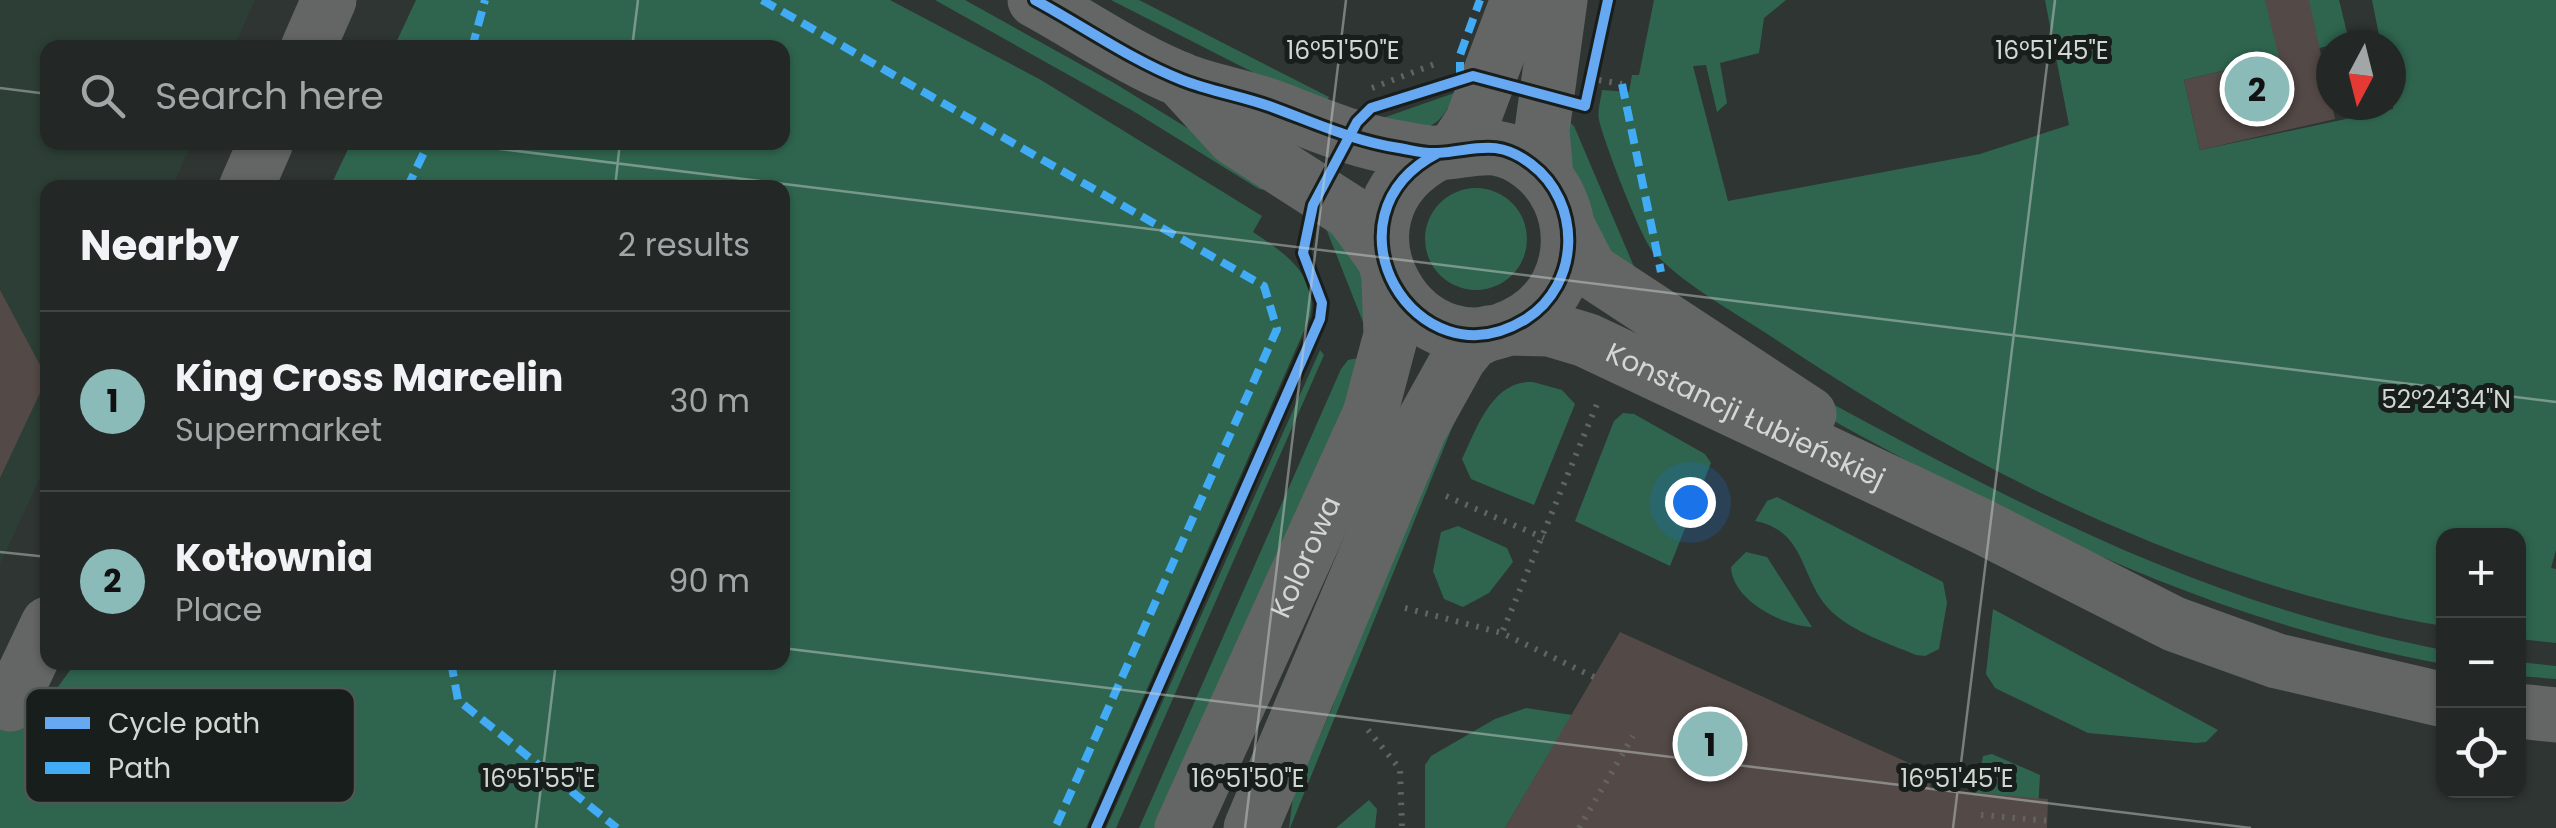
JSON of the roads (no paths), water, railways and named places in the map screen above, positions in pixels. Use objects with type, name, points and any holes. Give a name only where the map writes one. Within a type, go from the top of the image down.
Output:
[{"type":"street","points":[[312,40],[329,0]]},
{"type":"street","points":[[1035,0],[1180,79],[1355,139],[1446,150]]},
{"type":"street","points":[[1446,150],[1472,122],[1518,0]]},
{"type":"street","points":[[1546,177],[1542,130],[1560,0]]},
{"type":"street","points":[[1180,79],[1234,138],[1351,213],[1413,311],[1448,330],[1499,330],[1543,306],[1555,289],[1569,250],[1569,230],[1561,202],[1546,177],[1514,153],[1475,145],[1446,150],[1422,161],[1397,186],[1383,219],[1385,266]]},
{"type":"street","points":[[249,180],[263,150]]},
{"type":"street","name":"Konstancji Łubieńskiej","points":[[1569,230],[1590,270],[1979,525]]},
{"type":"street","name":"Kolorowa","points":[[1182,828],[1370,414],[1391,335],[1385,266]]},
{"type":"street","name":"Konstancji Łubieńskiej","points":[[1499,330],[1549,329],[1586,340],[1979,525],[2174,624],[2276,661],[2436,698]]},
{"type":"street","name":"Kolorowa","points":[[1253,827],[1420,428],[1458,358],[1472,342],[1499,330]]},
{"type":"street","points":[[10,704],[40,641]]},
{"type":"street","points":[[2526,712],[2556,716]]},
{"type":"place","name":"Kotłownia","points":[[2257,89]]},
{"type":"place","name":"King Cross Marcelin","points":[[1710,744]]}]
